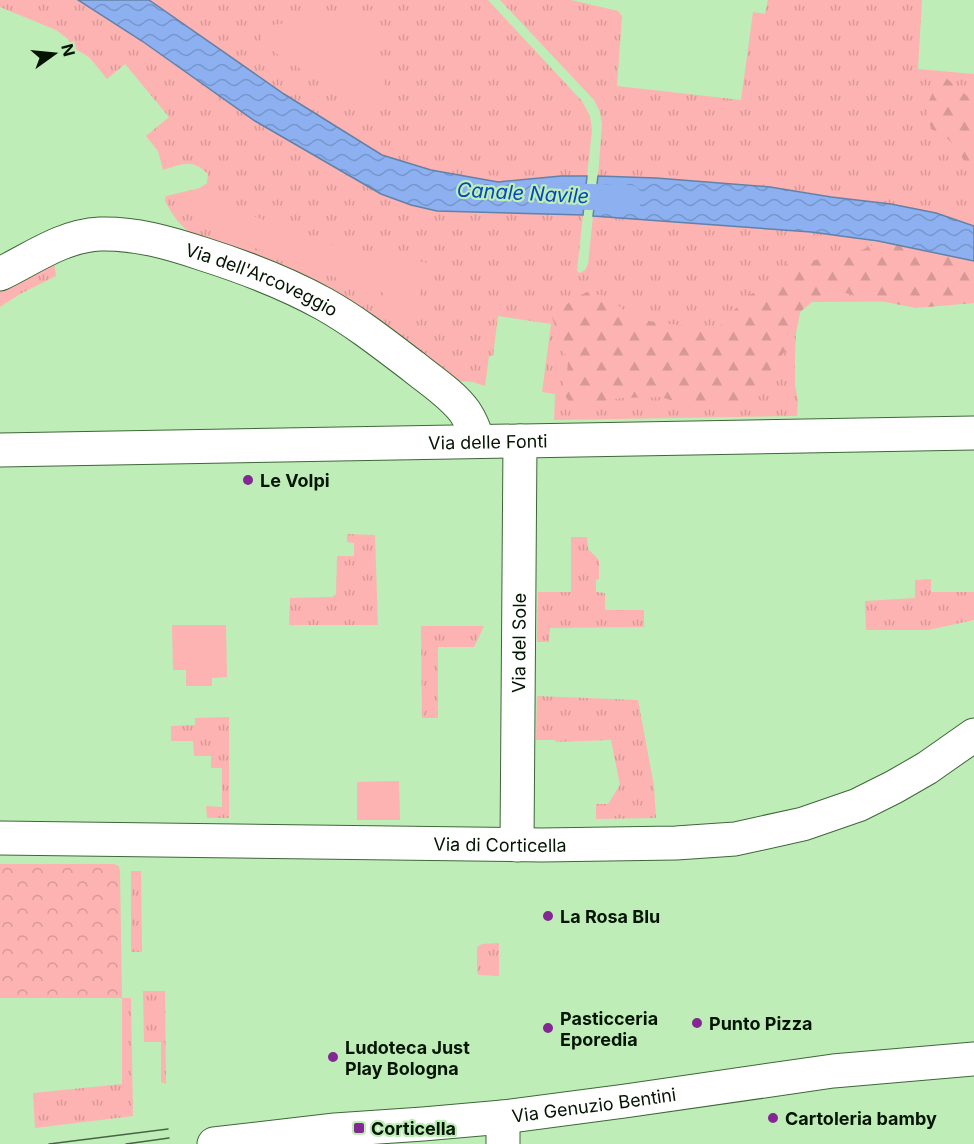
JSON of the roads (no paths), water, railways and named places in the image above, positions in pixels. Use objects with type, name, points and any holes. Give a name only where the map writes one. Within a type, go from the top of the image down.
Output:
[{"type":"street","name":"Via dell'Arcoveggio","points":[[0,274],[54,246],[77,237],[96,234],[124,234],[146,238],[228,262],[317,301],[386,345],[458,404],[471,421],[478,441]]},
{"type":"street","name":"Via delle Fonti","points":[[0,450],[974,433]]},
{"type":"street","name":"Via del Sole","points":[[517,845],[520,441]]},
{"type":"street","name":"Via di Corticella","points":[[0,838],[517,845],[735,839],[788,828],[858,805],[927,768],[974,735]]},
{"type":"street","name":"Via Genuzio Bentini","points":[[214,1144],[335,1130],[408,1135],[503,1130],[625,1101],[833,1071],[974,1059]]},
{"type":"water","points":[[78,0],[149,0],[284,94],[382,155],[431,170],[498,182],[587,176],[583,215],[437,211],[411,205],[381,194],[255,121],[142,41]]},
{"type":"water","points":[[598,176],[770,187],[891,204],[936,213],[974,226],[974,261],[878,241],[811,232],[593,216]]},
{"type":"waterway","name":"Canale Navile","points":[[552,196],[629,198]]},
{"type":"tram line","points":[[49,1144],[168,1129]]},
{"type":"tram line","points":[[126,1144],[169,1138]]},
{"type":"place","name":"Le Volpi","points":[[248,480]]},
{"type":"place","name":"La Rosa Blu","points":[[548,916]]},
{"type":"place","name":"Punto Pizza","points":[[697,1023]]},
{"type":"place","name":"Pasticceria Eporedia","points":[[548,1028]]},
{"type":"place","name":"Ludoteca Just Play Bologna","points":[[333,1057]]},
{"type":"place","name":"Cartoleria bamby","points":[[773,1118]]},
{"type":"place","name":"Corticella","points":[[359,1128]]}]
